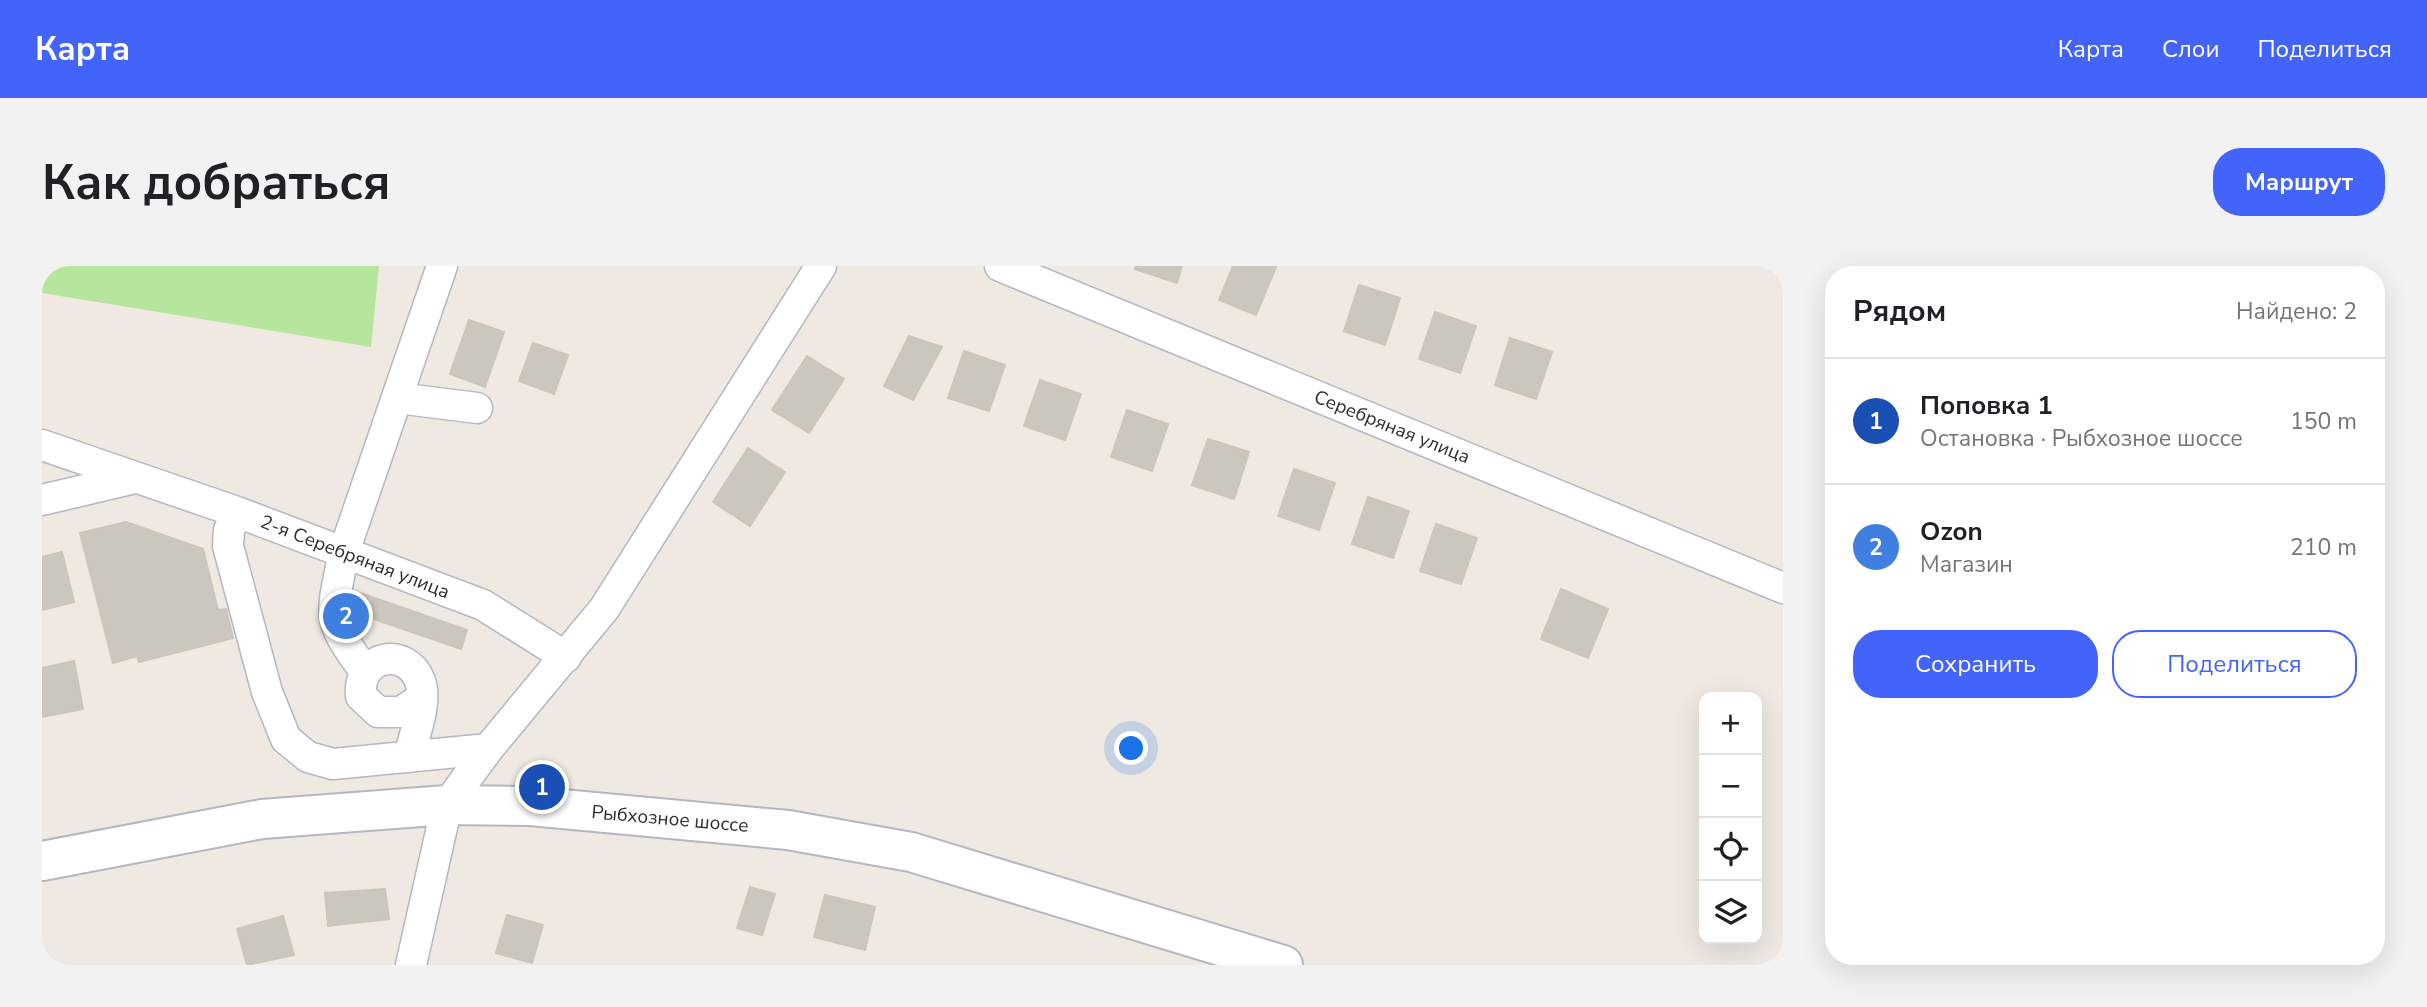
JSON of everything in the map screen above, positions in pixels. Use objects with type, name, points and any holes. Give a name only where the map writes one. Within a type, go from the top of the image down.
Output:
[{"type":"street","points":[[365,671],[335,628],[333,611],[344,552],[442,266]]},
{"type":"street","points":[[411,965],[447,805],[488,750],[604,609],[821,266]]},
{"type":"street","name":"Серебряная улица","points":[[1000,266],[1783,589]]},
{"type":"street","points":[[397,398],[477,408]]},
{"type":"street","name":"2-я Серебряная улица","points":[[42,444],[237,512],[482,605],[566,657]]},
{"type":"street","points":[[42,500],[135,478]]},
{"type":"street","points":[[237,512],[229,530],[228,546],[267,692],[286,739],[308,757],[333,764],[488,750]]},
{"type":"street","points":[[410,757],[422,698],[421,682],[405,663],[394,659],[381,660],[365,671],[359,681],[361,696],[377,712],[401,712],[422,698]]},
{"type":"street","name":"Рыбхозное шоссе","points":[[42,861],[262,819],[447,805],[530,806],[774,829],[911,852],[998,876],[1283,965]]},
{"type":"green space","points":[[42,266],[379,266],[371,347],[42,293]]},
{"type":"building","points":[[1136,266],[1182,266],[1177,283],[1135,269]]},
{"type":"building","points":[[1233,266],[1276,267],[1256,315],[1219,300]]},
{"type":"building","points":[[1359,285],[1400,298],[1385,345],[1344,331]]},
{"type":"building","points":[[1435,312],[1476,326],[1460,373],[1419,359]]},
{"type":"building","points":[[469,320],[504,332],[485,387],[450,374]]},
{"type":"building","points":[[909,336],[942,347],[913,400],[884,386]]},
{"type":"building","points":[[1510,338],[1552,352],[1536,399],[1495,385]]},
{"type":"building","points":[[533,343],[568,355],[554,394],[519,381]]},
{"type":"building","points":[[964,351],[1005,365],[989,411],[948,398]]},
{"type":"building","points":[[807,356],[844,379],[809,433],[772,410]]},
{"type":"building","points":[[1040,380],[1081,394],[1065,440],[1024,426]]},
{"type":"building","points":[[1127,410],[1168,424],[1152,471],[1111,457]]},
{"type":"building","points":[[1208,439],[1249,452],[1234,499],[1192,485]]},
{"type":"building","points":[[748,448],[785,472],[750,526],[713,502]]},
{"type":"building","points":[[1294,469],[1335,483],[1319,530],[1278,516]]},
{"type":"building","points":[[1368,497],[1409,511],[1393,558],[1352,544]]},
{"type":"building","points":[[126,522],[203,549],[218,610],[226,609],[233,638],[139,662],[137,656],[113,663],[80,533]]},
{"type":"building","points":[[1436,524],[1477,538],[1461,584],[1420,571]]},
{"type":"building","points":[[62,552],[74,602],[42,610],[42,557]]},
{"type":"building","points":[[1561,589],[1608,609],[1588,658],[1541,639]]},
{"type":"building","points":[[360,593],[467,630],[461,649],[353,612]]},
{"type":"building","points":[[74,661],[83,709],[42,717],[42,668]]},
{"type":"building","points":[[750,887],[775,894],[762,935],[737,928]]},
{"type":"building","points":[[385,889],[389,919],[328,926],[325,893]]},
{"type":"building","points":[[825,895],[875,907],[865,950],[814,937]]},
{"type":"building","points":[[507,915],[543,925],[532,963],[496,953]]},
{"type":"building","points":[[283,916],[294,955],[247,965],[237,929]]},
{"type":"place","name":"Ozon","points":[[346,616]]},
{"type":"place","name":"Поповка 1","points":[[542,787]]}]
